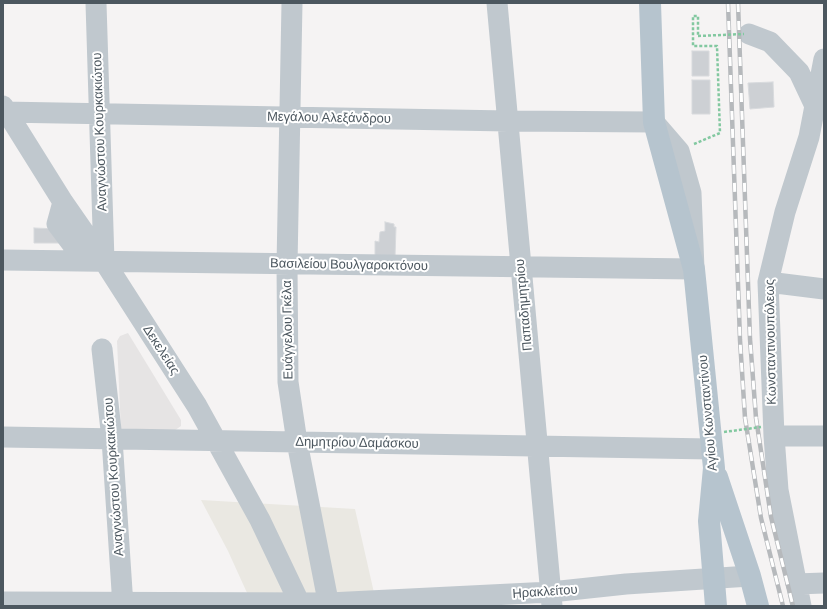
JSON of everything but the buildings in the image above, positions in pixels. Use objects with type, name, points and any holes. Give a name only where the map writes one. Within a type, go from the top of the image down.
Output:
[{"type":"main road","name":"Αγίου Κωνσταντίνου","points":[[650,3],[654,122],[694,269],[712,459],[709,520],[716,606]]},
{"type":"main road","points":[[712,459],[750,576],[758,606]]},
{"type":"street","name":"Αναγνώστου Κουρκακιώτου","points":[[96,3],[104,261]]},
{"type":"street","name":"Ευάγγελου Γκέλα","points":[[292,3],[287,264],[288,382],[297,442],[329,604]]},
{"type":"street","name":"Παπαδημητρίου","points":[[497,3],[536,446],[552,599]]},
{"type":"street","points":[[746,34],[770,42],[799,72],[815,106]]},
{"type":"street","name":"Κωνσταντινουπόλεως","points":[[801,606],[768,432],[768,282],[785,212],[816,139],[815,106],[824,59]]},
{"type":"street","name":"Μεγάλου Αλεξάνδρου","points":[[4,110],[99,114],[290,118],[654,122]]},
{"type":"street","name":"Δεκελείας","points":[[4,110],[63,202],[81,243],[104,261],[197,406],[260,520],[300,605]]},
{"type":"street","name":"Αγίου Κωνσταντίνου","points":[[654,122],[679,151],[691,193],[694,269]]},
{"type":"street","points":[[55,261],[81,243]]},
{"type":"street","name":"Βασιλείου Βουλγαροκτόνου","points":[[3,260],[521,268],[694,269]]},
{"type":"street","points":[[768,282],[824,289]]},
{"type":"street","name":"Αναγνώστου Κουρκακιώτου","points":[[102,349],[112,438],[123,604]]},
{"type":"street","points":[[768,432],[824,436]]},
{"type":"street","name":"Δημητρίου Δαμάσκου","points":[[3,437],[536,446],[712,459]]},
{"type":"street","name":"Ηρακλείτου","points":[[3,602],[300,605],[552,599],[626,584],[750,576]]},
{"type":"street","points":[[796,584],[824,583]]},
{"type":"path","points":[[679,151],[684,147],[720,133],[717,46],[693,46],[693,16],[698,16],[698,36],[746,34]]},
{"type":"path","points":[[724,432],[768,432]]},
{"type":"shaded area","points":[[128,333],[181,420],[181,426],[171,433],[121,431],[117,341],[120,336]]},
{"type":"shaded area","points":[[201,500],[355,509],[377,606],[253,606],[228,551]]},
{"type":"railway","points":[[728,3],[740,340],[745,418],[761,518],[783,606]]},
{"type":"railway","points":[[738,3],[750,339],[756,418],[771,517],[793,606]]}]
